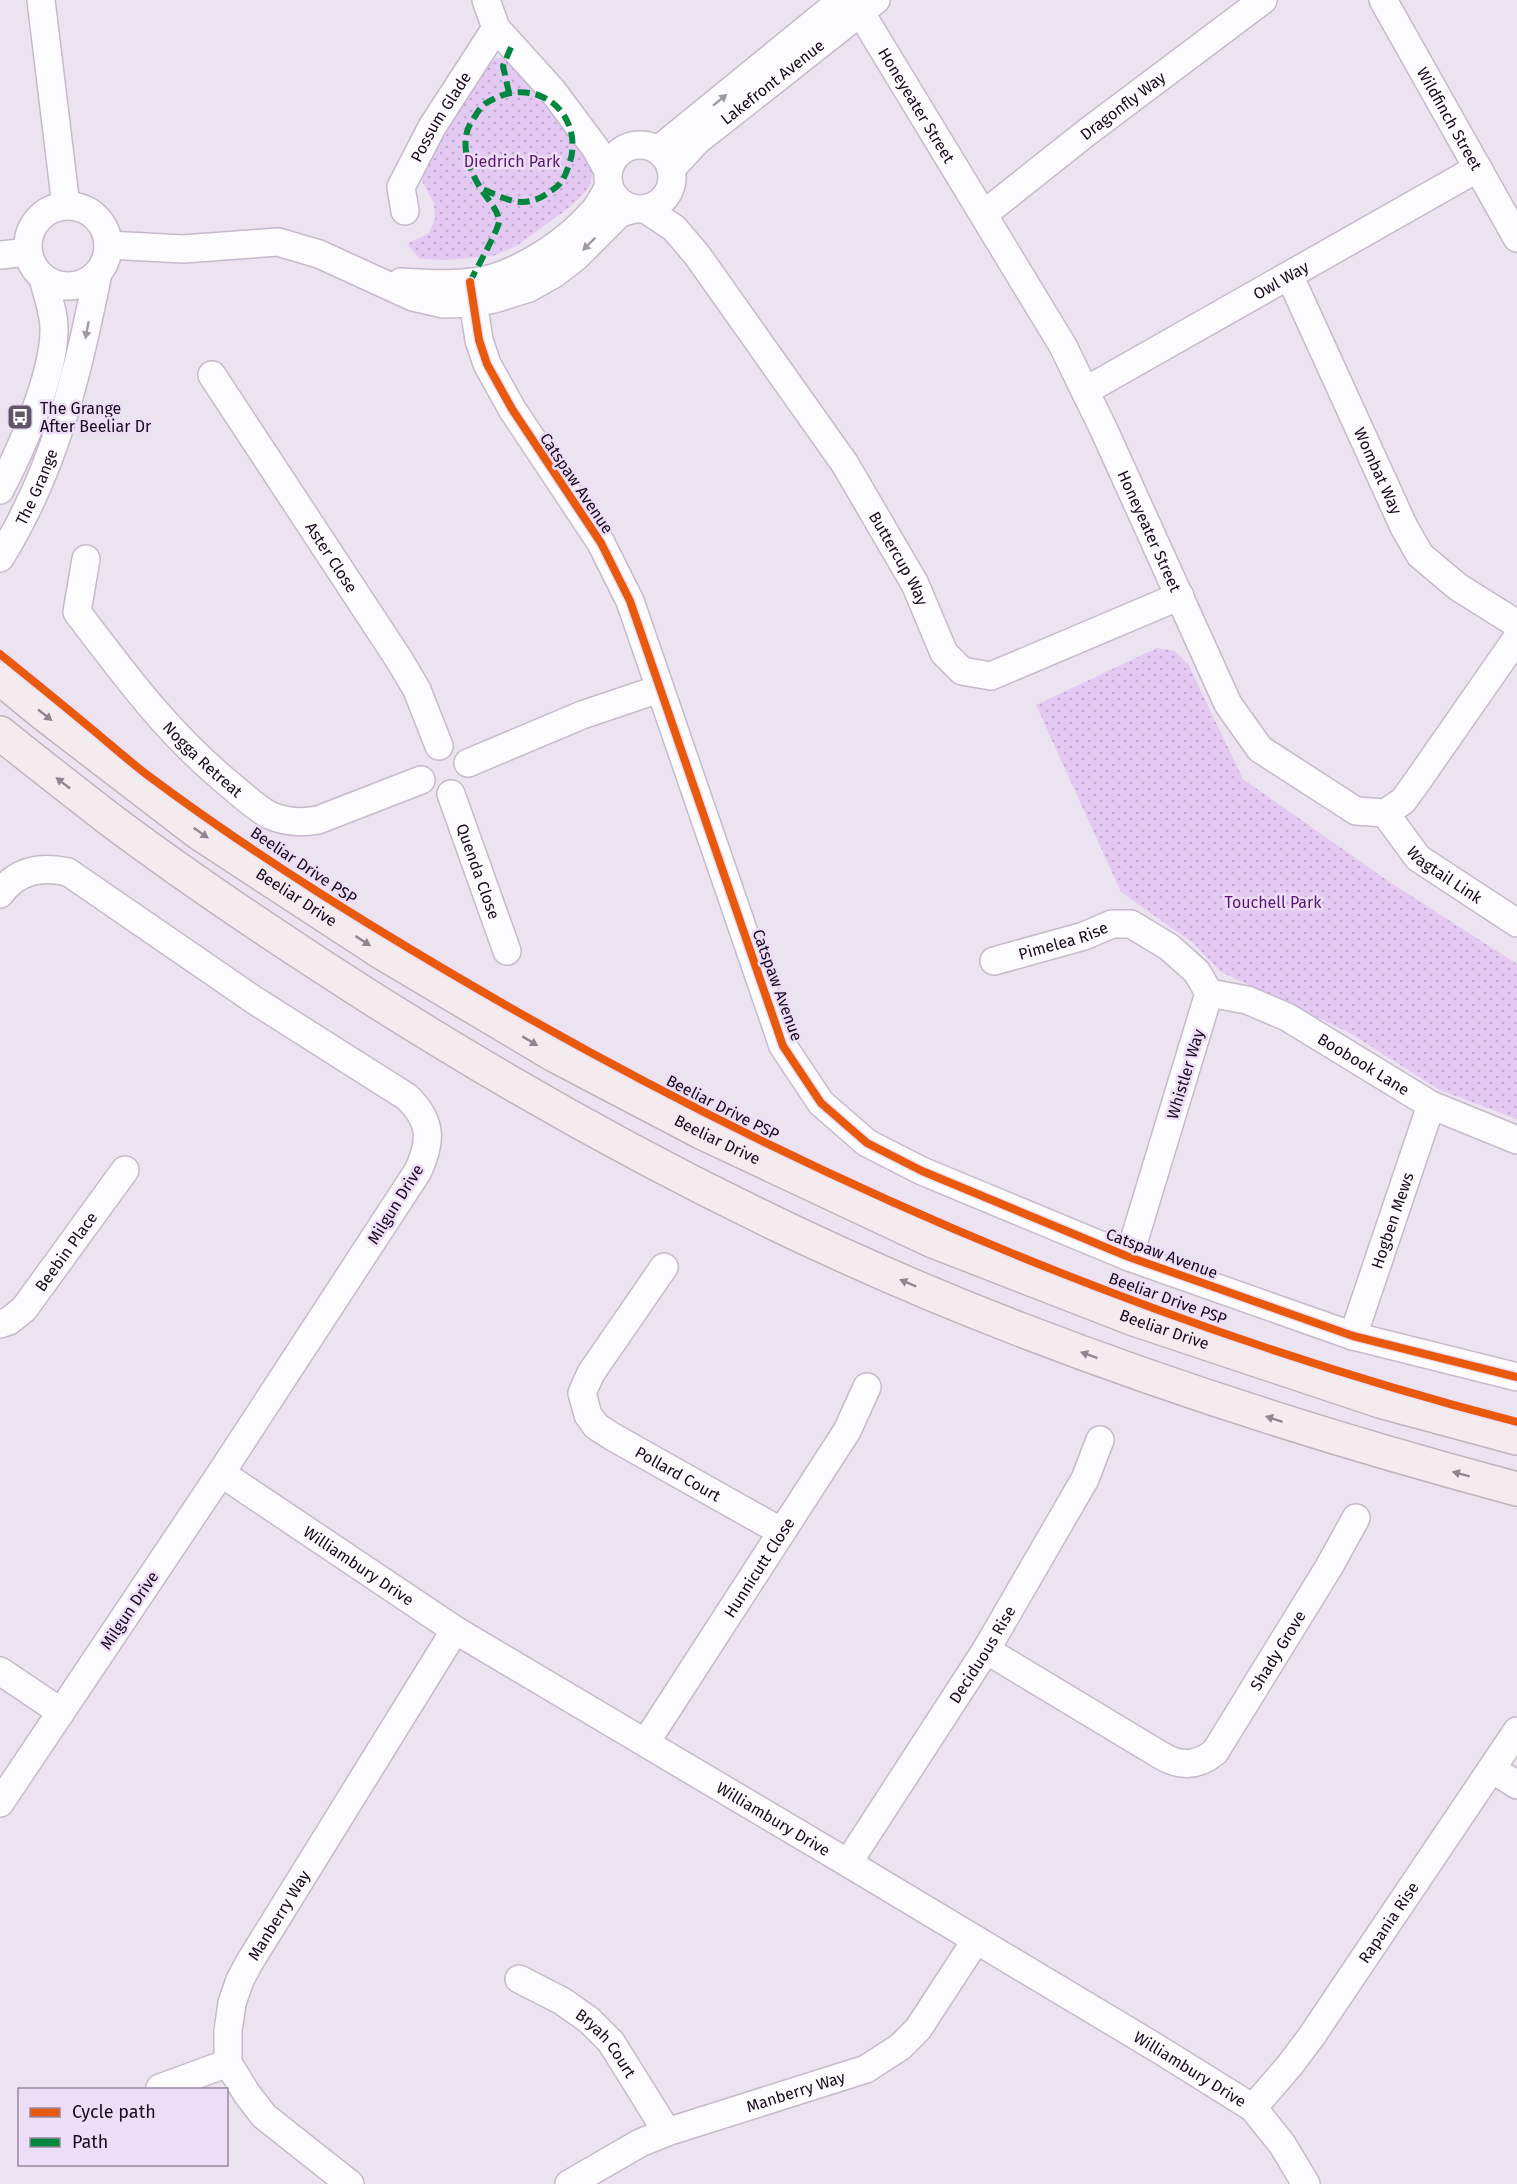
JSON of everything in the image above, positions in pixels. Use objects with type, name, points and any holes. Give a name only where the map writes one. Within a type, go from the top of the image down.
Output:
[{"type":"highway","name":"Beeliar Drive","points":[[0,678],[199,833],[381,952],[556,1056],[701,1132],[933,1241],[1134,1319],[1380,1401],[1517,1438]]},
{"type":"highway","points":[[0,733],[109,819],[191,878],[367,995],[558,1110],[644,1158],[742,1207],[891,1276],[1016,1328],[1140,1374],[1367,1448],[1517,1489]]},
{"type":"street","points":[[41,0],[66,206]]},
{"type":"street","points":[[486,0],[496,28],[552,90],[596,149],[618,201],[640,209]]},
{"type":"street","name":"Dragonfly Way","points":[[984,214],[1086,133],[1263,0]]},
{"type":"street","name":"Wildfinch Street","points":[[1383,0],[1517,238]]},
{"type":"street","name":"Honeyeater Street","points":[[858,3],[1063,346],[1180,596],[1228,705],[1260,749],[1356,811],[1385,813]]},
{"type":"street","name":"Lakefront Avenue","points":[[667,166],[858,3]]},
{"type":"street","name":"Possum Glade","points":[[405,211],[401,187],[432,127],[496,28]]},
{"type":"street","points":[[552,90],[625,148]]},
{"type":"street","points":[[108,245],[183,249],[278,242],[319,254],[376,281],[422,283],[471,292],[494,299],[529,288],[554,274],[577,256],[620,213],[653,207],[666,196],[667,166],[642,145],[625,148],[611,162],[609,178],[594,212],[559,244],[522,266],[492,278],[471,292]]},
{"type":"street","name":"Buttercup Way","points":[[667,166],[685,212],[696,255]]},
{"type":"street","name":"Owl Way","points":[[1085,392],[1478,168]]},
{"type":"street","points":[[66,206],[90,213],[99,222],[108,245],[107,255],[98,273],[89,281],[65,286],[54,284],[43,278],[36,270],[28,252],[33,226],[53,209],[66,206]]},
{"type":"street","name":"Buttercup Way","points":[[640,209],[674,228],[696,255],[845,464],[915,584],[944,653],[962,671],[991,676],[1180,596]]},
{"type":"street","points":[[0,255],[28,252]]},
{"type":"street","name":"The Grange","points":[[0,558],[37,491],[57,441],[82,354],[98,273]]},
{"type":"street","name":"Wombat Way","points":[[1290,277],[1404,527],[1420,555],[1458,587],[1517,624]]},
{"type":"street","name":"The Grange","points":[[0,490],[14,463],[38,401],[52,350],[54,330],[43,278]]},
{"type":"street","name":"Catspaw Avenue","points":[[471,292],[479,340],[487,364],[512,409],[601,543],[630,601],[783,1046],[821,1103],[867,1143],[922,1171],[1129,1257],[1353,1336],[1517,1377]]},
{"type":"street","name":"Aster Close","points":[[212,375],[400,662],[417,690],[440,746]]},
{"type":"street","name":"Nogga Retreat","points":[[86,559],[77,612],[145,702],[191,752],[268,814],[284,820],[304,822],[318,820],[422,780]]},
{"type":"street","points":[[1385,813],[1403,801],[1517,638]]},
{"type":"street","points":[[468,763],[582,715],[659,688]]},
{"type":"street","points":[[440,746],[454,747],[465,756],[468,763],[469,771],[464,785],[451,794],[442,795],[434,792],[422,780],[419,771],[420,763],[431,749],[440,746]]},
{"type":"street","name":"Quenda Close","points":[[451,794],[507,951]]},
{"type":"street","name":"Wagtail Link","points":[[1385,813],[1418,858],[1517,923]]},
{"type":"street","name":"Milgun Drive","points":[[0,894],[18,875],[51,868],[68,872],[254,1000],[407,1097],[419,1108],[429,1136],[427,1153],[418,1171],[221,1473],[0,1803]]},
{"type":"street","name":"Pimelea Rise","points":[[994,961],[1084,936],[1112,924],[1131,924],[1169,947],[1197,972],[1209,993]]},
{"type":"street","name":"Whistler Way","points":[[1129,1257],[1209,993]]},
{"type":"street","name":"Boobook Lane","points":[[1209,993],[1248,1000],[1287,1017],[1431,1105],[1517,1140]]},
{"type":"street","name":"Hogben Mews","points":[[1353,1336],[1431,1105]]},
{"type":"street","name":"Beebin Place","points":[[0,1324],[9,1321],[24,1310],[125,1170]]},
{"type":"street","name":"Pollard Court","points":[[664,1267],[591,1372],[574,1409],[588,1415],[596,1426],[613,1437],[782,1532]]},
{"type":"street","name":"Hunnicutt Close","points":[[646,1742],[847,1431],[867,1387]]},
{"type":"street","name":"Deciduous Rise","points":[[848,1863],[986,1650],[1085,1479],[1100,1440]]},
{"type":"street","name":"Williambury Drive","points":[[221,1473],[455,1630],[646,1742],[1253,2108],[1282,2144],[1306,2184]]},
{"type":"street","name":"Shady Grove","points":[[986,1650],[1174,1763],[1185,1773],[1215,1752],[1329,1567],[1356,1518]]},
{"type":"street","name":"Manberry Way","points":[[228,2063],[228,2031],[232,2003],[249,1963],[455,1630]]},
{"type":"street","points":[[0,1671],[61,1712]]},
{"type":"street","name":"Rapania Rise","points":[[1253,2108],[1311,2037],[1517,1731]]},
{"type":"street","points":[[1492,1769],[1517,1785]]},
{"type":"street","name":"Manberry Way","points":[[569,2184],[640,2143],[667,2132],[866,2069],[882,2060],[900,2047],[918,2029],[976,1940]]},
{"type":"street","name":"Bryah Court","points":[[519,1979],[562,2001],[589,2020],[611,2042],[667,2132]]},
{"type":"street","points":[[160,2088],[228,2063],[264,2116],[336,2180]]},
{"type":"green space","name":"Diedrich Park","points":[[496,58],[509,58],[592,149],[593,173],[589,188],[570,207],[518,245],[493,256],[448,260],[420,259],[407,244],[429,233],[435,219],[434,204],[422,181],[424,165],[486,66]]},
{"type":"green space","name":"Touchell Park","points":[[1157,648],[1175,651],[1188,664],[1243,779],[1388,881],[1517,964],[1517,1119],[1440,1090],[1348,1032],[1221,972],[1193,943],[1121,892],[1036,705]]},
{"type":"marked path","points":[[509,93],[503,66],[512,45]]},
{"type":"marked path","points":[[470,282],[499,221],[494,208],[483,193],[481,189],[477,181],[469,164],[466,146],[468,129],[484,105],[505,94],[526,92],[552,102],[568,123],[572,136],[569,165],[559,184],[539,198],[523,202],[506,199],[501,197],[485,190],[480,188]]},
{"type":"cycle path","points":[[470,282],[479,340],[487,364],[512,409],[601,543],[630,601],[783,1046],[821,1103],[867,1143],[922,1171],[1129,1257],[1353,1336],[1517,1377]]},
{"type":"cycle path","name":"Beeliar Drive PSP","points":[[0,654],[146,774],[278,867],[509,1007],[629,1073],[750,1135],[874,1194],[999,1248],[1126,1298],[1255,1344],[1385,1385],[1517,1422]]},
{"type":"place","name":"The Grange After Beeliar Dr","points":[[20,417]]}]
